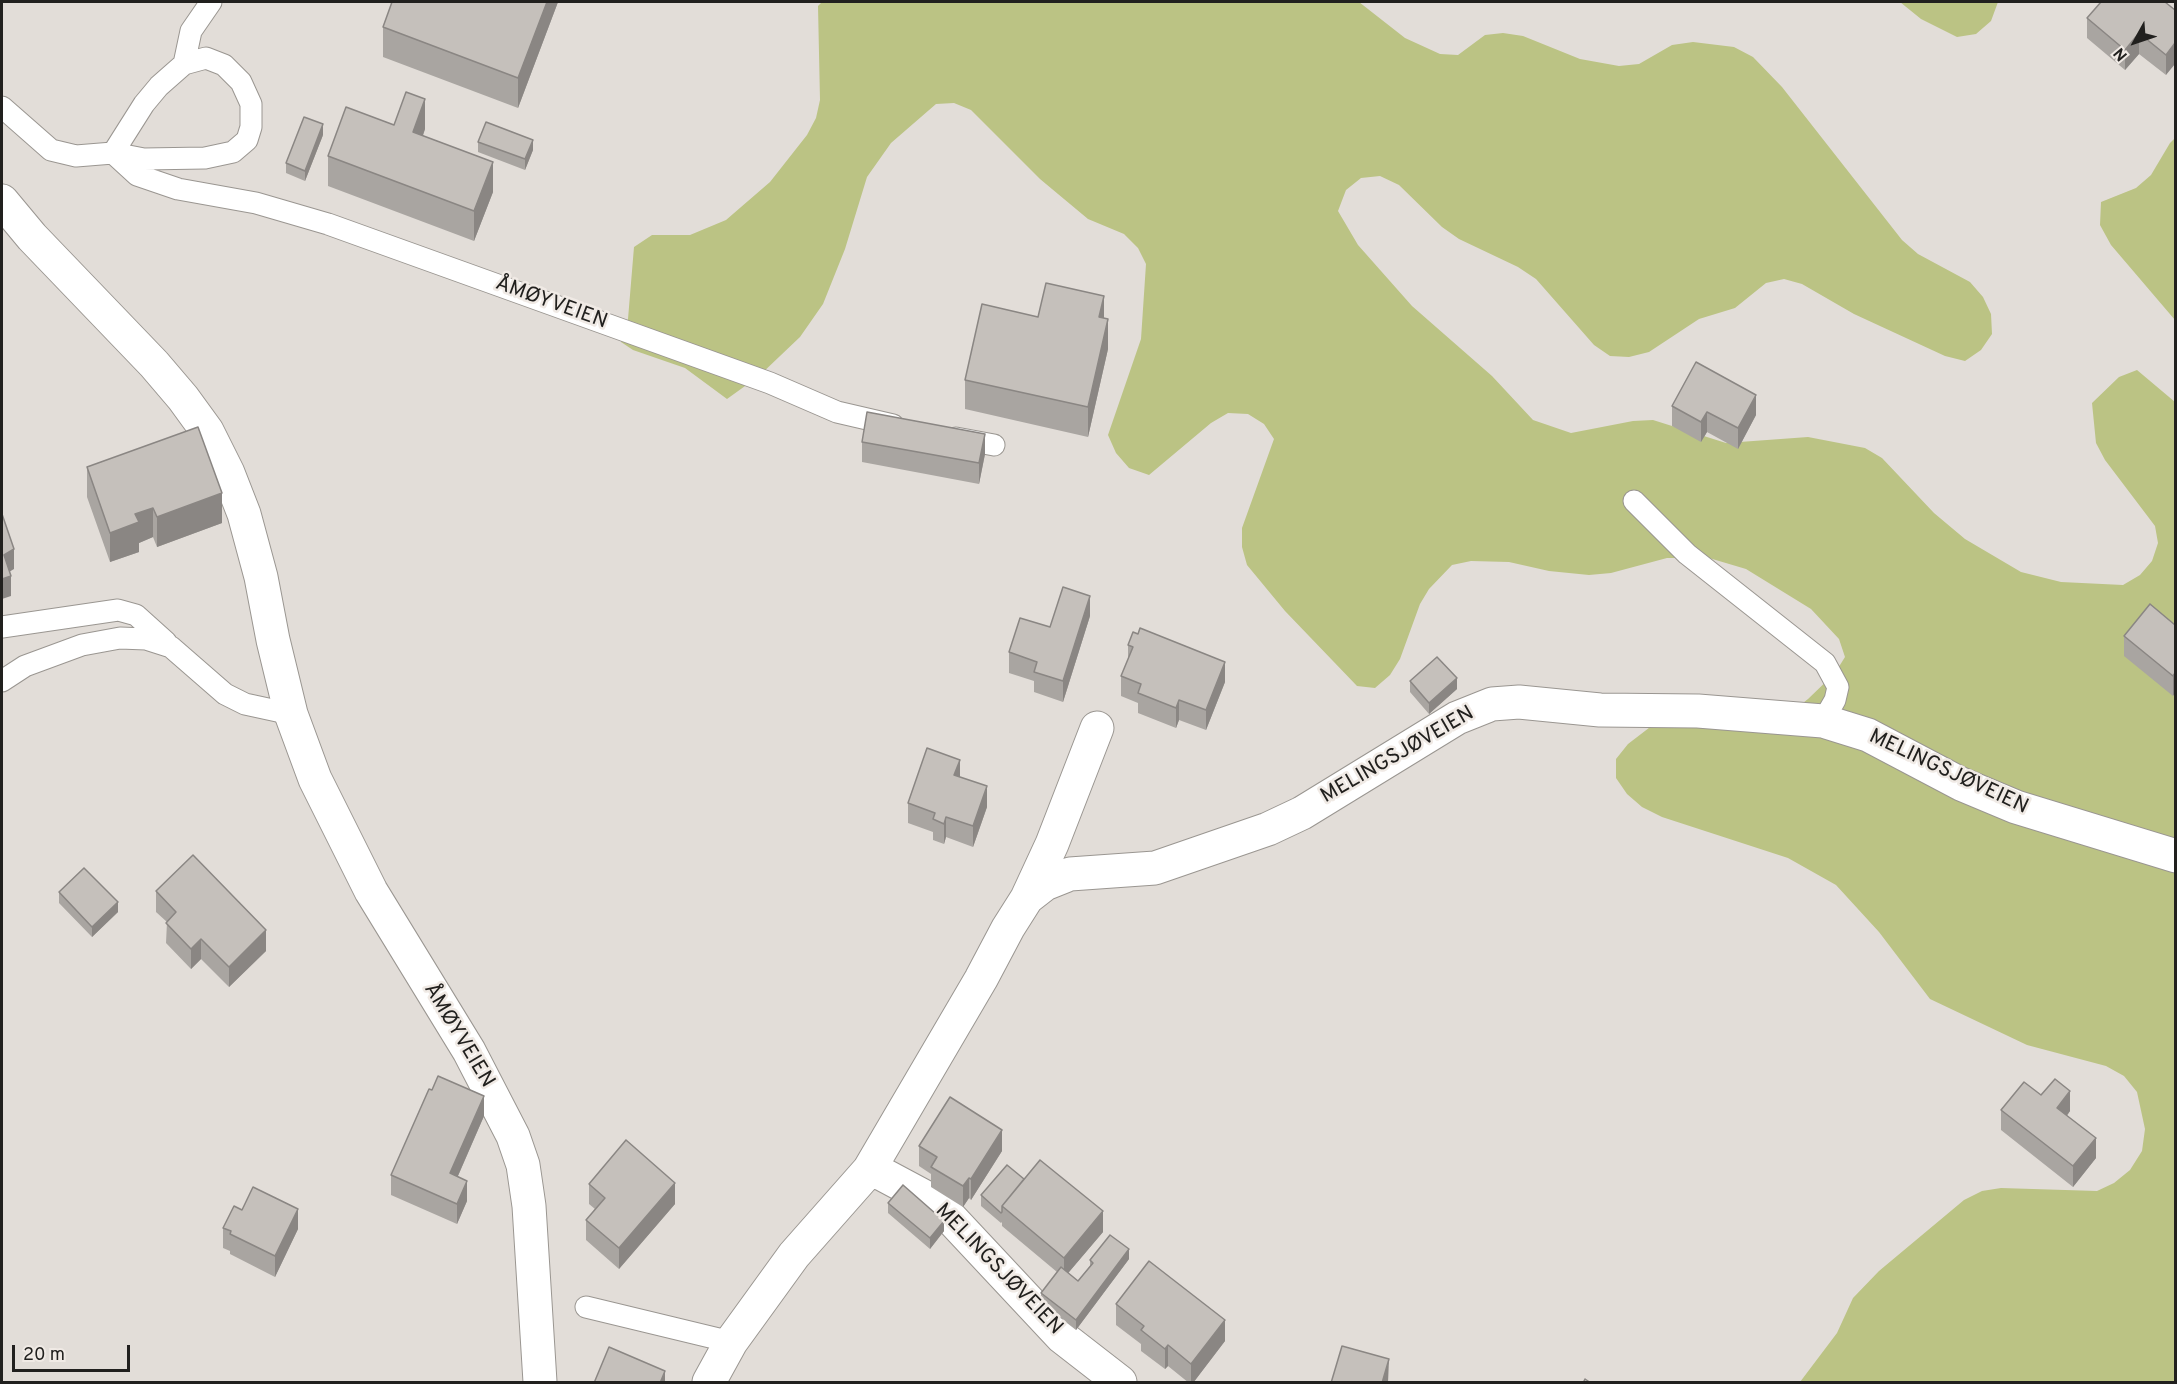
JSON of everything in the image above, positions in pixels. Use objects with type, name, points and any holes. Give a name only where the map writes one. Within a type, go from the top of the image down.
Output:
[{"type":"street","name":"ÅMØYVEIEN","points":[[2,201],[32,237],[154,364],[207,431],[228,473],[244,514],[261,577],[291,714],[315,779],[371,891],[469,1051],[513,1136],[523,1165],[529,1206],[540,1383]]},
{"type":"street","name":"MELINGSJØVEIEN","points":[[1028,898],[1045,884],[1070,874],[1155,868],[1268,829],[1302,813],[1457,718],[1492,704],[1519,702],[1600,710],[1698,711],[1823,721],[1868,735],[1961,784],[2016,807],[2175,856]]},
{"type":"street","name":"MELINGSJØVEIEN","points":[[709,1383],[731,1342],[794,1255],[869,1170],[981,979],[1008,928],[1028,898],[1052,844],[1097,728]]},
{"type":"street","name":"MELINGSJØVEIEN","points":[[869,1170],[882,1174],[925,1197],[946,1213],[1062,1337],[1120,1383]]},
{"type":"lane","points":[[184,64],[191,31],[211,2]]},
{"type":"lane","points":[[2,107],[51,150],[76,156],[113,153],[130,154],[144,159],[204,158],[233,152],[248,140],[252,127],[251,104],[242,82],[224,64],[206,58],[184,64],[159,86],[144,104],[113,153]]},
{"type":"lane","name":"ÅMØYVEIEN","points":[[113,153],[137,175],[178,189],[256,203],[328,224],[770,383],[837,412],[915,430]]},
{"type":"lane","points":[[938,435],[994,445]]},
{"type":"lane","points":[[1634,501],[1687,554],[1825,663],[1838,687],[1835,700],[1823,721]]},
{"type":"lane","points":[[2,627],[118,610],[136,615],[225,694],[245,704],[291,714]]},
{"type":"lane","points":[[2,681],[25,666],[82,645],[120,638],[146,639],[171,647]]},
{"type":"lane","points":[[586,1307],[731,1342]]},
{"type":"green space","points":[[822,2],[1359,2],[1405,38],[1440,54],[1458,55],[1485,35],[1503,33],[1523,36],[1580,59],[1619,66],[1639,64],[1672,45],[1693,42],[1734,47],[1753,57],[1782,87],[1902,240],[1918,254],[1970,282],[1983,297],[1991,314],[1992,334],[1981,350],[1965,361],[1945,356],[1854,314],[1802,284],[1784,279],[1766,283],[1735,308],[1699,319],[1649,352],[1629,357],[1610,356],[1594,345],[1536,279],[1518,267],[1459,239],[1442,227],[1399,185],[1380,176],[1361,178],[1346,190],[1338,211],[1358,245],[1412,306],[1492,376],[1533,420],[1571,433],[1633,421],[1653,420],[1726,443],[1808,437],[1865,448],[1882,458],[1934,513],[1965,539],[2021,572],[2061,582],[2123,585],[2140,575],[2152,561],[2158,543],[2155,526],[2105,460],[2096,443],[2092,403],[2119,377],[2137,370],[2175,402],[2175,1382],[1800,1382],[1837,1333],[1853,1298],[1879,1271],[1964,1200],[1982,1191],[2001,1188],[2097,1191],[2114,1183],[2130,1170],[2142,1151],[2145,1129],[2137,1092],[2124,1076],[2106,1066],[2027,1045],[1930,999],[1879,932],[1836,885],[1788,858],[1662,817],[1642,807],[1627,794],[1616,778],[1616,759],[1628,744],[1658,721],[1775,725],[1808,699],[1835,673],[1845,657],[1839,639],[1811,609],[1746,569],[1709,558],[1667,558],[1611,573],[1589,575],[1549,571],[1509,562],[1471,561],[1452,565],[1429,589],[1420,604],[1400,659],[1390,675],[1375,688],[1357,686],[1285,611],[1247,565],[1242,547],[1242,528],[1274,439],[1264,424],[1248,414],[1228,413],[1211,423],[1149,475],[1129,468],[1116,453],[1108,435],[1141,339],[1146,264],[1138,248],[1124,234],[1088,219],[1040,179],[971,110],[954,103],[936,104],[891,143],[867,177],[845,249],[823,304],[800,337],[759,376],[727,399],[685,368],[633,350],[621,342],[628,319],[634,247],[652,235],[690,235],[726,220],[770,182],[807,135],[816,118],[820,100],[818,6]]},
{"type":"green space","points":[[1900,2],[1998,2],[1991,21],[1976,34],[1957,37],[1921,19]]},
{"type":"green space","points":[[2175,138],[2175,320],[2111,245],[2100,225],[2101,202],[2136,188],[2151,175]]},
{"type":"building","points":[[392,2],[547,2],[518,78],[383,27]]},
{"type":"building","points":[[2101,2],[2165,2],[2175,10],[2175,43],[2166,55],[2139,33],[2125,50],[2087,18]]},
{"type":"building","points":[[406,92],[425,99],[413,132],[493,162],[474,211],[328,156],[346,107],[394,125]]},
{"type":"building","points":[[304,117],[323,124],[305,171],[286,163]]},
{"type":"building","points":[[486,122],[533,140],[525,159],[478,142]]},
{"type":"building","points":[[1046,283],[1104,296],[1099,317],[1108,319],[1088,407],[965,380],[982,304],[1038,317]]},
{"type":"building","points":[[1696,362],[1756,395],[1738,428],[1707,412],[1701,422],[1672,406]]},
{"type":"building","points":[[867,412],[985,434],[979,463],[862,442]]},
{"type":"building","points":[[198,427],[222,493],[157,517],[153,508],[135,514],[139,522],[110,533],[87,467]]},
{"type":"building","points":[[2,514],[14,549],[4,555],[11,576],[2,579]]},
{"type":"building","points":[[1063,587],[1090,596],[1063,681],[1034,672],[1037,662],[1009,652],[1020,618],[1050,627]]},
{"type":"building","points":[[2150,604],[2175,625],[2175,673],[2173,676],[2124,636]]},
{"type":"building","points":[[1140,628],[1225,662],[1206,710],[1179,700],[1176,708],[1138,693],[1141,684],[1121,676],[1133,647],[1128,645],[1133,632],[1138,634]]},
{"type":"building","points":[[1437,657],[1457,678],[1429,703],[1410,681]]},
{"type":"building","points":[[927,748],[960,760],[954,775],[987,786],[973,826],[946,817],[944,824],[933,819],[935,813],[908,803]]},
{"type":"building","points":[[193,855],[266,930],[229,967],[201,939],[191,949],[166,923],[176,912],[156,891]]},
{"type":"building","points":[[84,868],[118,902],[92,927],[59,892]]},
{"type":"building","points":[[438,1076],[484,1096],[450,1173],[467,1181],[457,1204],[391,1175],[429,1089],[432,1090]]},
{"type":"building","points":[[2055,1079],[2070,1091],[2057,1108],[2096,1138],[2073,1166],[2001,1110],[2024,1082],[2041,1095]]},
{"type":"building","points":[[950,1097],[1002,1130],[971,1179],[969,1178],[963,1186],[931,1167],[937,1157],[919,1146]]},
{"type":"building","points":[[626,1140],[675,1183],[619,1248],[586,1220],[605,1198],[589,1184]]},
{"type":"building","points":[[1040,1160],[1103,1211],[1064,1258],[1002,1206]]},
{"type":"building","points":[[1007,1165],[1024,1179],[1002,1206],[1001,1213],[981,1195]]},
{"type":"building","points":[[903,1185],[944,1221],[930,1238],[888,1203]]},
{"type":"building","points":[[253,1187],[298,1209],[275,1256],[230,1234],[231,1231],[223,1228],[234,1206],[242,1210]]},
{"type":"building","points":[[1110,1235],[1129,1249],[1076,1320],[1041,1293],[1061,1267],[1078,1281],[1093,1263],[1090,1260]]},
{"type":"building","points":[[1149,1261],[1225,1320],[1191,1364],[1168,1345],[1165,1349],[1141,1330],[1144,1326],[1116,1304]]},
{"type":"building","points":[[1342,1346],[1389,1359],[1382,1383],[1331,1383]]},
{"type":"building","points":[[609,1347],[665,1371],[660,1383],[594,1383]]}]
